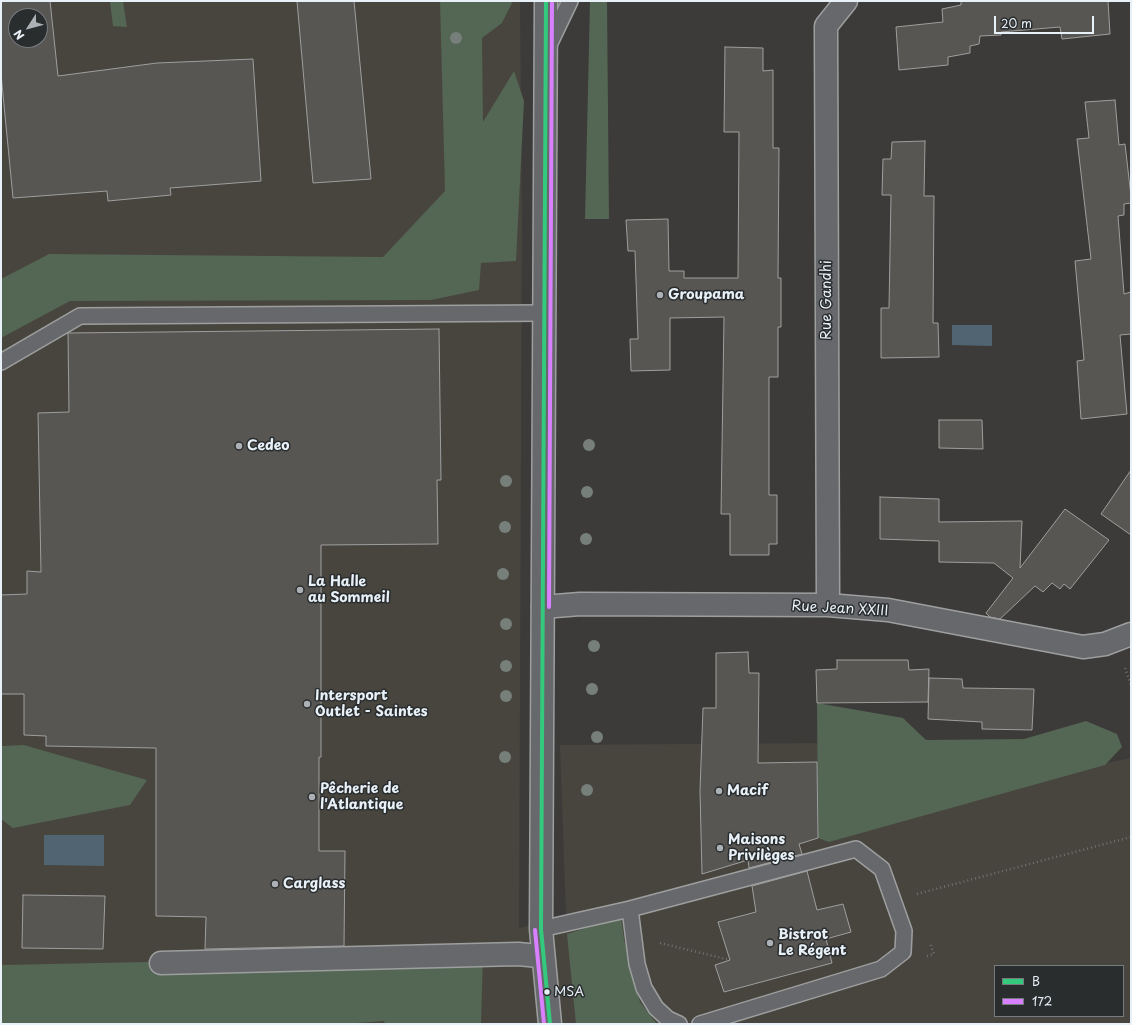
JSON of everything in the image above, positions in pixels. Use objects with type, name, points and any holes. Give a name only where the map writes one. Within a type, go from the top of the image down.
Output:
[{"type":"street","points":[[546,1],[541,929],[550,1024]]},
{"type":"street","name":"Rue Gandhi","points":[[828,605],[826,26],[846,1]]},
{"type":"street","name":"Rue Jean XXIII","points":[[543,607],[580,604],[828,605],[888,610],[1083,647],[1105,644],[1131,634]]},
{"type":"street","points":[[535,1024],[538,956],[541,929]]},
{"type":"street","points":[[161,963],[518,954],[538,956]]},
{"type":"lane","points":[[546,51],[570,1]]},
{"type":"lane","points":[[1,362],[80,316],[544,313]]},
{"type":"lane","points":[[541,929],[630,909],[856,849],[882,869],[904,931],[903,949],[881,969],[700,1024]]},
{"type":"lane","points":[[630,909],[637,964],[644,988],[656,1008],[668,1019],[679,1024]]},
{"type":"path","points":[[915,895],[1131,837]]},
{"type":"path","points":[[903,949],[917,959],[934,954],[928,939]]},
{"type":"shaded area","points":[[1,1],[520,1],[522,220],[519,928],[566,915],[560,745],[823,743],[831,822],[1131,758],[1131,1024],[1,1024]]},
{"type":"green space","points":[[110,1],[123,1],[127,27],[113,26]]},
{"type":"green space","points":[[440,1],[513,1],[502,23],[482,38],[483,122],[514,71],[524,101],[516,261],[481,263],[479,290],[431,300],[70,301],[1,338],[1,279],[49,254],[383,257],[445,191]]},
{"type":"green space","points":[[590,1],[607,1],[609,219],[585,219]]},
{"type":"green space","points":[[817,703],[903,718],[926,740],[1024,739],[1086,721],[1117,734],[1122,747],[1105,765],[829,842],[818,838]]},
{"type":"green space","points":[[24,745],[147,780],[130,805],[13,828],[1,819],[1,746]]},
{"type":"green space","points":[[621,917],[624,939],[640,1002],[656,1023],[576,1024],[567,934]]},
{"type":"green space","points":[[483,955],[481,1024],[385,1024],[384,1021],[343,1024],[1,1024],[1,965]]},
{"type":"water","points":[[952,325],[992,325],[992,346],[952,345]]},
{"type":"water","points":[[44,835],[104,835],[104,866],[44,865]]},
{"type":"building","points":[[1,1],[50,1],[58,76],[157,63],[253,59],[261,181],[170,188],[171,195],[108,201],[107,191],[13,198],[1,74]]},
{"type":"building","points":[[297,1],[354,1],[371,179],[313,183]]},
{"type":"building","points":[[961,1],[1108,1],[1110,34],[1062,39],[1060,27],[1001,32],[1001,35],[980,36],[979,44],[970,46],[970,53],[948,57],[948,65],[899,70],[896,27],[943,22],[942,9],[961,5]]},
{"type":"building","points":[[725,47],[763,48],[763,71],[773,70],[773,148],[779,148],[778,278],[781,278],[781,327],[778,327],[778,377],[769,377],[769,495],[777,495],[777,544],[769,544],[769,555],[730,555],[730,514],[721,514],[724,317],[670,318],[670,370],[631,371],[630,339],[638,339],[635,251],[628,251],[626,220],[668,219],[669,271],[684,271],[684,278],[738,278],[739,132],[724,132]]},
{"type":"building","points":[[1115,100],[1119,145],[1125,144],[1131,196],[1131,203],[1124,204],[1124,215],[1118,216],[1124,294],[1131,292],[1131,334],[1120,335],[1127,414],[1081,419],[1077,361],[1084,360],[1075,261],[1091,259],[1077,139],[1089,138],[1085,102]]},
{"type":"building","points":[[925,141],[924,196],[934,196],[933,323],[938,323],[939,357],[881,358],[881,308],[889,308],[891,195],[882,195],[883,159],[891,159],[892,142]]},
{"type":"building","points":[[439,329],[441,480],[437,480],[438,544],[321,545],[321,757],[319,757],[319,851],[345,851],[344,946],[205,949],[206,917],[156,916],[156,748],[46,746],[46,736],[24,735],[24,694],[1,694],[1,595],[27,594],[27,571],[41,572],[38,413],[69,412],[68,333]]},
{"type":"building","points":[[939,420],[982,420],[983,449],[939,448]]},
{"type":"building","points":[[1131,470],[1131,535],[1101,514]]},
{"type":"building","points":[[880,497],[939,499],[939,522],[1022,521],[1020,568],[1065,509],[1109,540],[1070,589],[1064,584],[1060,589],[1052,583],[1043,592],[1035,586],[1000,619],[990,617],[986,613],[1013,578],[994,563],[939,562],[939,541],[880,539]]},
{"type":"building","points":[[748,652],[749,673],[759,673],[758,763],[817,762],[818,838],[799,844],[802,854],[749,868],[748,860],[702,874],[700,791],[703,708],[716,708],[716,653]]},
{"type":"building","points":[[837,660],[908,660],[909,670],[929,669],[928,702],[817,703],[816,670],[837,669]]},
{"type":"building","points":[[929,678],[962,679],[963,688],[1034,689],[1032,730],[982,729],[982,722],[928,719]]},
{"type":"building","points":[[807,871],[817,910],[843,904],[851,932],[826,939],[832,963],[724,992],[715,965],[730,960],[718,922],[756,912],[752,886]]},
{"type":"building","points":[[23,895],[105,896],[103,949],[22,948]]},
{"type":"transit line","name":"B","points":[[546,1],[541,929],[550,1024]]},
{"type":"transit line","name":"172","points":[[549,607],[552,1]]},
{"type":"transit line","name":"172","points":[[535,930],[544,1024]]},
{"type":"place","name":"Groupama","points":[[660,295]]},
{"type":"place","name":"Cedeo","points":[[239,446]]},
{"type":"place","name":"La Halle au Sommeil","points":[[300,590]]},
{"type":"place","name":"Intersport Outlet - Saintes","points":[[307,704]]},
{"type":"place","name":"Macif","points":[[719,791]]},
{"type":"place","name":"Pêcherie de l'Atlantique","points":[[312,797]]},
{"type":"place","name":"Maisons Privilèges","points":[[720,848]]},
{"type":"place","name":"Carglass","points":[[275,884]]},
{"type":"place","name":"Bistrot Le Régent","points":[[770,943]]},
{"type":"place","name":"MSA","points":[[547,992]]}]
